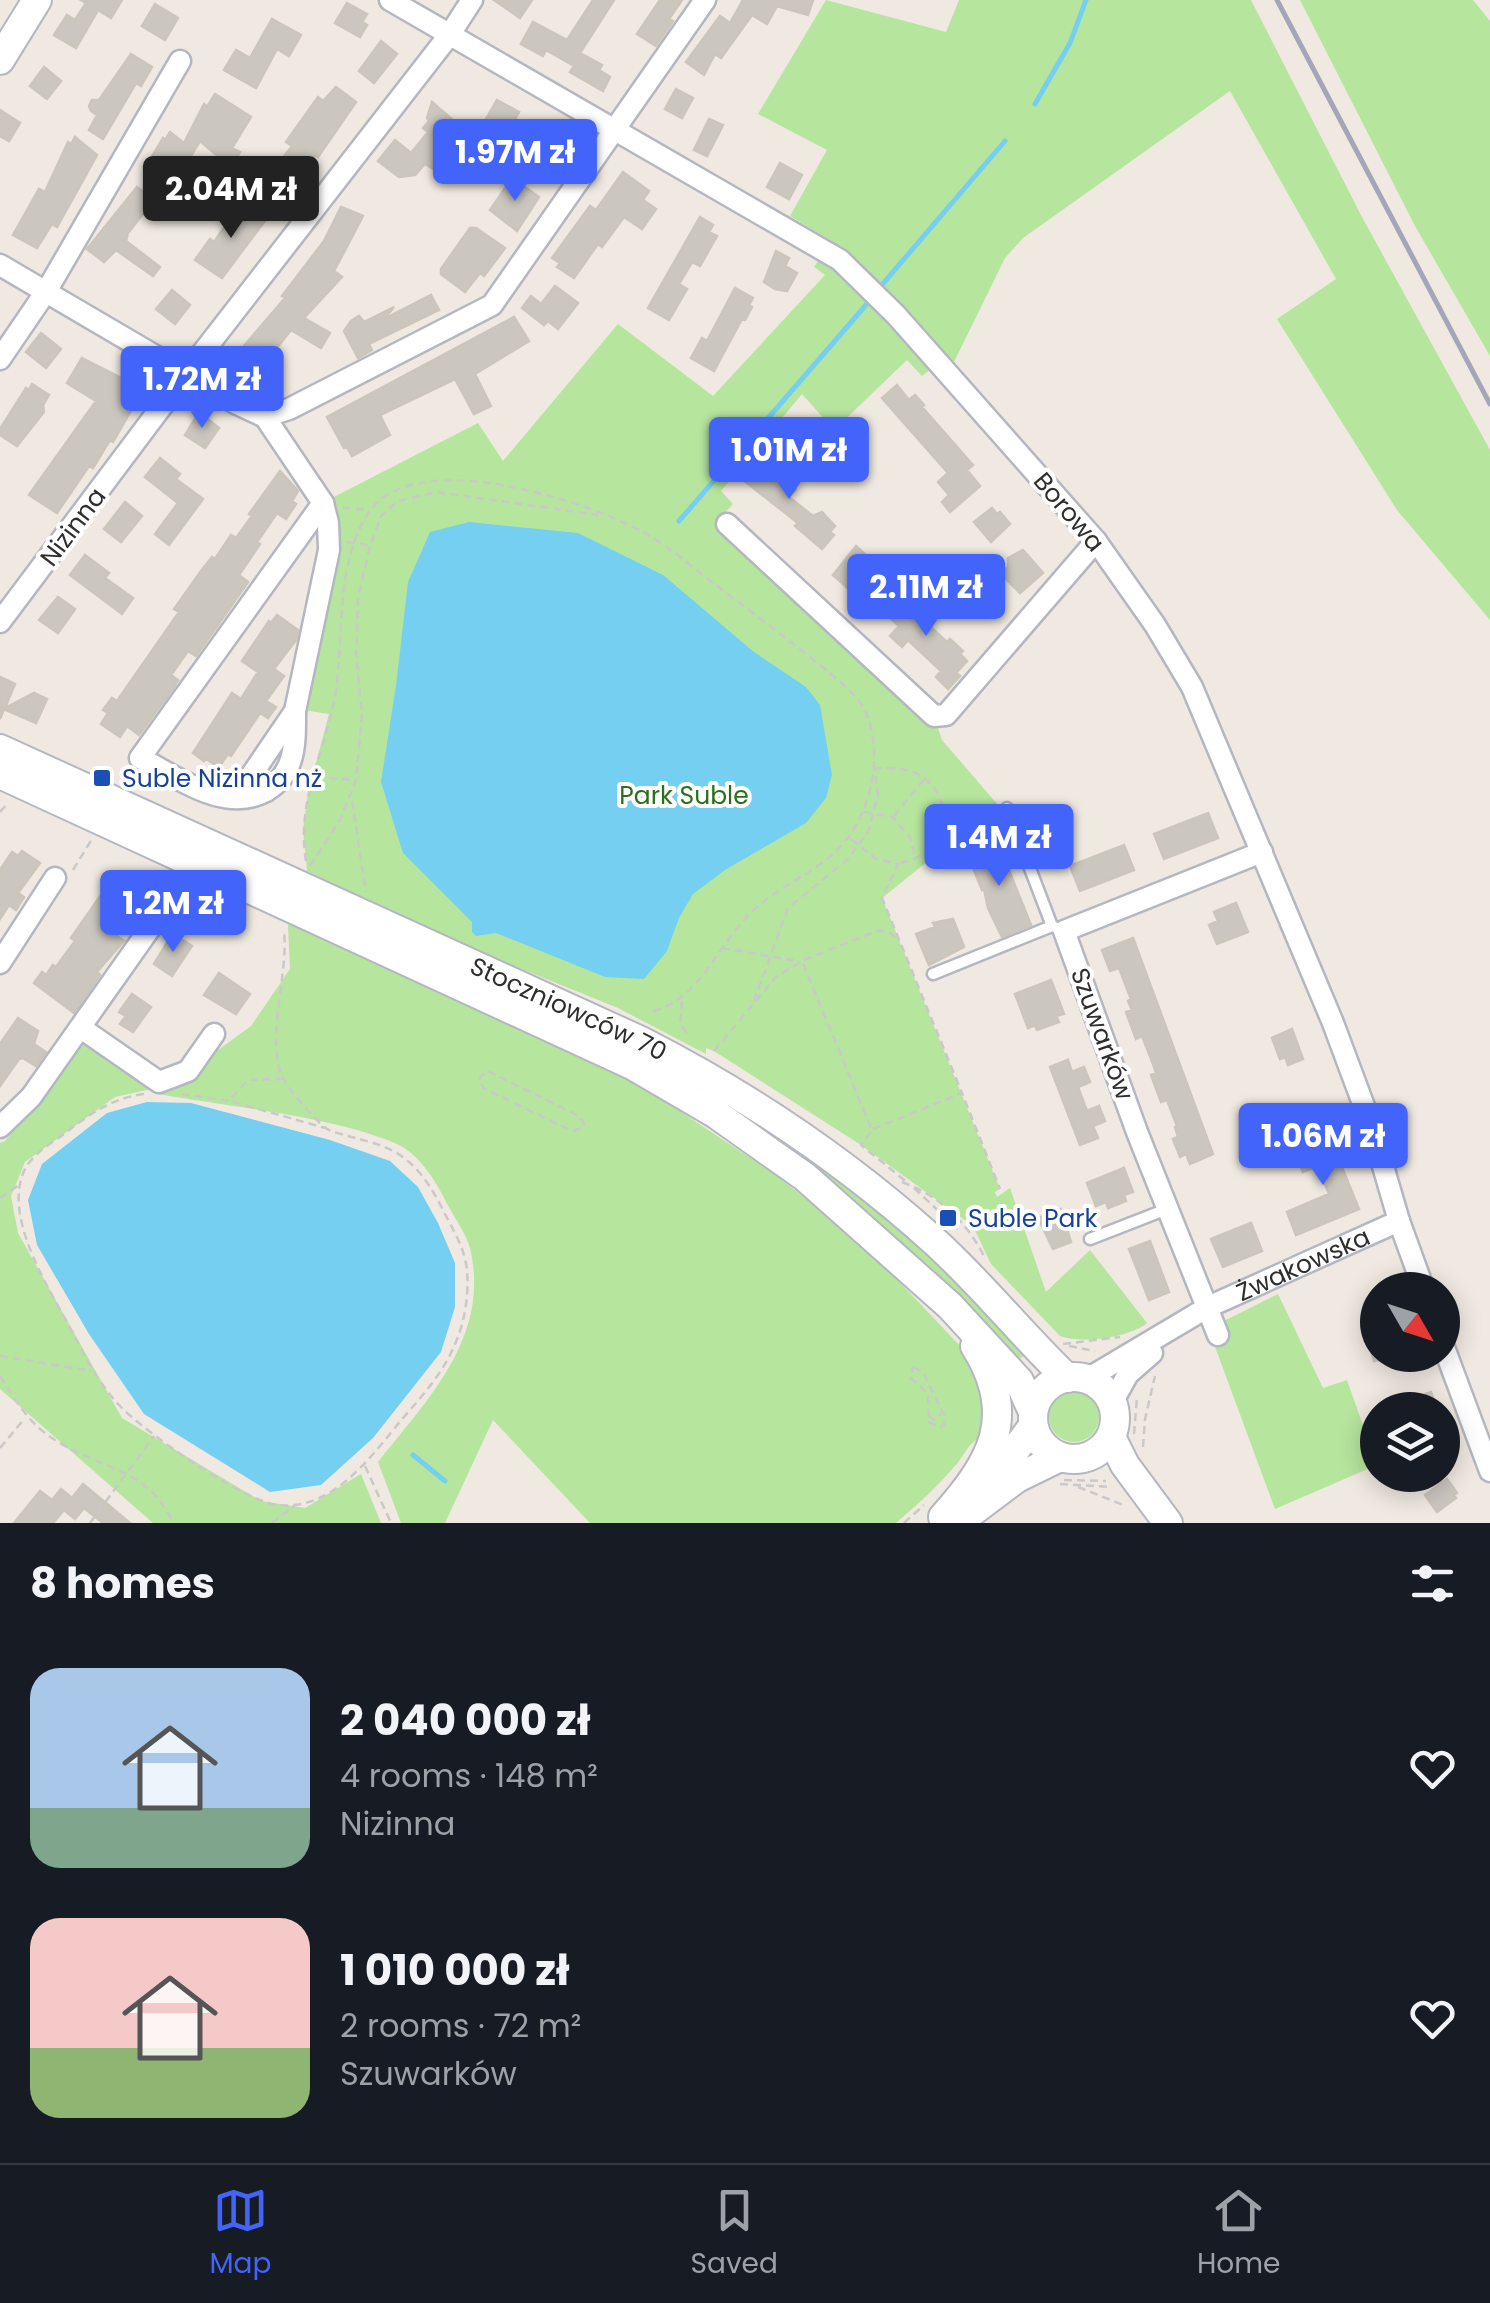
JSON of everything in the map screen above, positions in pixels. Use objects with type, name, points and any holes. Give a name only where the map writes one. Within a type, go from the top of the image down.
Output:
[{"type":"street","points":[[0,60],[37,0]]},
{"type":"street","name":"Borowa","points":[[390,0],[840,260],[896,316],[1096,541],[1155,625],[1192,687],[1334,1024],[1417,1272]]},
{"type":"street","name":"Nizinna","points":[[0,622],[186,374],[450,34],[472,0]]},
{"type":"street","points":[[265,417],[492,305],[705,0]]},
{"type":"street","points":[[0,359],[46,290],[180,61]]},
{"type":"street","points":[[0,265],[265,417],[324,507],[329,550],[295,711],[266,782]]},
{"type":"street","points":[[295,711],[295,747],[288,772],[234,795],[218,797],[140,758],[324,507]]},
{"type":"street","points":[[726,524],[934,716],[946,716],[1096,541]]},
{"type":"street","name":"Stoczniowców 70","points":[[0,749],[641,1041],[733,1091],[841,1164],[935,1242],[1077,1378]]},
{"type":"street","name":"Stoczniowców 70","points":[[7,785],[632,1064],[716,1114],[805,1177],[950,1306],[1019,1380],[1033,1420]]},
{"type":"street","points":[[1058,928],[1262,852]]},
{"type":"street","points":[[0,963],[55,878]]},
{"type":"street","points":[[0,1127],[31,1097],[165,907]]},
{"type":"street","name":"Szuwarków","points":[[1058,928],[1218,1335]]},
{"type":"street","points":[[81,1028],[160,1082],[188,1070],[214,1034]]},
{"type":"street","name":"Żwakowska","points":[[1077,1378],[1208,1307],[1399,1221]]},
{"type":"street","points":[[950,1306],[984,1359],[997,1394],[998,1411],[993,1444],[954,1521]]},
{"type":"street","name":"Żwakowska","points":[[1112,1403],[1134,1368],[1208,1307]]},
{"type":"street","points":[[1453,1372],[1490,1471]]},
{"type":"street","points":[[954,1521],[1002,1466],[1033,1420],[1045,1390],[1077,1378],[1106,1392],[1123,1436],[1124,1465],[1163,1522]]},
{"type":"street","points":[[1033,1420],[1043,1445],[1061,1469]]},
{"type":"street","points":[[954,1521],[1017,1478],[1061,1469],[1123,1436]]},
{"type":"street","points":[[1090,1456],[1163,1522]]},
{"type":"lane","points":[[932,974],[1058,928],[1007,808]]},
{"type":"lane","points":[[1090,1239],[1168,1208]]},
{"type":"path","points":[[605,516],[450,493],[419,494],[388,508],[381,516],[358,598],[356,653],[362,716],[356,780],[352,798],[307,871],[303,830],[311,776],[334,702],[341,614],[356,543],[371,509],[409,487],[460,479],[564,500],[605,516],[648,536],[676,554],[854,694],[866,712],[878,795],[874,814],[859,846],[848,859],[788,908],[753,1003]]},
{"type":"path","points":[[324,507],[371,509]]},
{"type":"path","points":[[356,543],[370,546]]},
{"type":"path","points":[[849,837],[876,859],[898,864],[915,859],[937,839],[944,818],[937,791],[925,778],[906,770],[874,768]]},
{"type":"path","points":[[690,1036],[680,1024],[683,999],[756,908],[836,852],[849,837],[864,812],[874,768]]},
{"type":"path","points":[[266,782],[311,776],[356,780]]},
{"type":"path","points":[[894,817],[925,778]]},
{"type":"path","points":[[0,812],[7,785]]},
{"type":"path","points":[[352,798],[366,894]]},
{"type":"path","points":[[864,812],[894,817],[910,839],[915,859]]},
{"type":"path","points":[[898,864],[882,898],[1000,1189]]},
{"type":"path","points":[[282,920],[284,974],[277,1023],[282,1079],[325,1128]]},
{"type":"path","points":[[714,1051],[776,977],[802,961],[877,932],[887,931],[899,940]]},
{"type":"path","points":[[722,948],[802,961]]},
{"type":"path","points":[[802,961],[872,1130]]},
{"type":"path","points":[[650,1012],[683,999]]},
{"type":"path","points":[[482,1074],[496,1074],[579,1116],[582,1128],[572,1131],[483,1088],[479,1080],[482,1074]]},
{"type":"path","points":[[230,1101],[248,1080],[282,1079]]},
{"type":"path","points":[[960,1231],[861,1145],[872,1130],[962,1093]]},
{"type":"path","points":[[158,1094],[140,1094],[95,1111],[38,1153],[26,1167],[19,1185],[16,1206],[20,1224],[95,1372],[122,1408],[155,1435],[237,1489],[278,1506],[296,1504],[332,1491],[365,1464],[431,1386],[455,1345],[465,1305],[466,1268],[456,1234],[429,1183],[402,1156],[385,1147],[230,1101],[173,1094]]},
{"type":"path","points":[[887,1115],[890,1122]]},
{"type":"path","points":[[0,1198],[19,1185]]},
{"type":"path","points":[[1062,1344],[1114,1337]]},
{"type":"path","points":[[0,1356],[95,1372]]},
{"type":"path","points":[[913,1366],[923,1372],[945,1420],[940,1427],[931,1425],[928,1414],[928,1394],[912,1378],[913,1366]]},
{"type":"path","points":[[0,1376],[26,1417],[53,1439],[142,1481],[158,1496],[173,1523]]},
{"type":"path","points":[[1123,1436],[1138,1389]]},
{"type":"path","points":[[1144,1457],[1142,1440],[1150,1391]]},
{"type":"path","points":[[928,1414],[938,1420],[940,1410]]},
{"type":"path","points":[[0,1448],[26,1417]]},
{"type":"path","points":[[90,1523],[155,1435]]},
{"type":"path","points":[[365,1464],[391,1523]]},
{"type":"path","points":[[1061,1469],[1102,1496],[1163,1522]]},
{"type":"path","points":[[1102,1496],[1105,1481]]},
{"type":"path","points":[[272,1523],[296,1504]]},
{"type":"green space","points":[[826,0],[946,32],[959,0],[1251,0],[1362,217],[1490,450],[1490,620],[1397,510],[1277,319],[1336,279],[1230,91],[1023,238],[1005,258],[953,364],[829,245],[831,241],[790,216],[827,150],[758,114]]},
{"type":"green space","points":[[1300,0],[1473,0],[1490,21],[1490,356],[1415,226]]},
{"type":"green space","name":"Park Suble","points":[[821,257],[866,295],[930,370],[922,376],[907,360],[834,430],[802,394],[721,491],[733,504],[719,519],[934,716],[942,740],[998,805],[882,898],[1000,1189],[995,1192],[997,1197],[1010,1188],[1046,1292],[1090,1250],[1147,1323],[1117,1336],[1060,1336],[991,1264],[973,1226],[861,1145],[714,1051],[706,1048],[706,1054],[618,1008],[450,940],[307,871],[303,830],[308,793],[329,714],[303,710],[339,561],[330,499],[478,423],[503,461],[618,324],[713,396],[825,275],[814,267]]},
{"type":"green space","points":[[292,918],[676,1099],[672,1106],[773,1173],[868,1249],[964,1350],[978,1374],[984,1402],[980,1438],[896,1523],[590,1523],[493,1420],[445,1523],[401,1523],[378,1462],[435,1390],[451,1364],[472,1310],[470,1248],[439,1189],[406,1149],[371,1134],[312,1119],[158,1094],[251,1026],[290,969],[288,926]]},
{"type":"green space","points":[[87,1040],[156,1088],[115,1097],[25,1162],[11,1196],[18,1233],[122,1418],[261,1501],[305,1508],[361,1474],[381,1523],[153,1523],[0,1389],[0,1143]]},
{"type":"green space","points":[[702,1083],[823,1164],[950,1270],[1028,1351],[1018,1361],[942,1278],[873,1219],[697,1091]]},
{"type":"green space","points":[[1278,1294],[1323,1388],[1347,1380],[1360,1417],[1360,1472],[1275,1509],[1214,1344],[1220,1323]]},
{"type":"green space","points":[[1064,1393],[1084,1393],[1098,1407],[1098,1427],[1084,1441],[1064,1441],[1050,1427],[1050,1407]]},
{"type":"water","points":[[469,522],[578,533],[663,575],[754,652],[806,687],[820,705],[832,775],[826,798],[806,823],[725,870],[693,894],[667,951],[644,979],[605,977],[496,933],[476,936],[472,922],[403,853],[381,782],[408,582],[430,532]]},
{"type":"water","points":[[147,1102],[191,1103],[330,1140],[390,1161],[418,1187],[438,1223],[455,1263],[455,1307],[441,1352],[373,1438],[321,1485],[270,1492],[144,1414],[89,1334],[37,1245],[28,1200],[42,1164],[107,1113]]},
{"type":"building","points":[[81,0],[122,0],[111,18],[98,10],[76,48],[54,35],[67,15],[75,20],[86,3]]},
{"type":"building","points":[[494,0],[532,0],[520,18]]},
{"type":"building","points":[[593,0],[614,0],[580,53],[602,65],[599,70],[610,77],[603,91],[570,72],[574,66],[546,50],[543,56],[521,44],[533,22],[567,40]]},
{"type":"building","points":[[660,0],[682,0],[656,46],[637,34]]},
{"type":"building","points":[[743,0],[813,0],[808,15],[777,6],[767,24],[752,15],[721,58],[715,54],[704,75],[686,62],[720,16],[730,23]]},
{"type":"building","points":[[347,3],[367,14],[362,22],[367,25],[360,37],[335,23]]},
{"type":"building","points":[[155,4],[178,18],[165,40],[142,26]]},
{"type":"building","points":[[272,19],[301,35],[289,56],[277,49],[256,88],[224,70],[236,50],[250,58]]},
{"type":"building","points":[[381,41],[397,54],[374,83],[359,71]]},
{"type":"building","points":[[131,54],[152,67],[141,86],[136,83],[103,139],[89,130],[97,115],[89,106],[92,100],[99,100]]},
{"type":"building","points":[[44,67],[61,81],[47,99],[30,86]]},
{"type":"building","points":[[336,87],[356,102],[287,199],[264,182],[292,146],[286,142],[318,97],[323,101]]},
{"type":"building","points":[[676,89],[693,98],[682,118],[665,109]]},
{"type":"building","points":[[215,94],[251,117],[232,148],[240,152],[231,167],[200,141],[175,182],[151,167],[155,160],[151,158],[163,138],[170,132],[184,143],[204,104],[207,107]]},
{"type":"building","points":[[497,100],[519,112],[504,138],[482,126]]},
{"type":"building","points":[[432,102],[453,120],[454,131],[469,142],[461,160],[465,163],[452,180],[425,164],[415,175],[399,177],[378,161],[395,140],[411,153],[428,132],[423,128],[429,121]]},
{"type":"building","points":[[0,110],[20,123],[9,141],[0,136]]},
{"type":"building","points":[[709,119],[723,125],[707,156],[694,150]]},
{"type":"building","points":[[561,134],[579,145],[560,177],[542,166]]},
{"type":"building","points":[[75,137],[97,155],[57,227],[52,224],[37,248],[13,235],[39,189],[45,192],[68,142],[71,144]]},
{"type":"building","points":[[780,163],[802,175],[789,199],[767,187]]},
{"type":"building","points":[[623,172],[649,191],[643,200],[656,209],[642,229],[624,217],[574,278],[557,267],[560,263],[552,258],[590,206],[596,210]]},
{"type":"building","points":[[512,178],[539,197],[517,231],[490,210]]},
{"type":"building","points":[[137,187],[154,200],[126,241],[160,267],[153,276],[116,250],[104,262],[87,249]]},
{"type":"building","points":[[245,203],[267,218],[222,278],[195,260]]},
{"type":"building","points":[[341,207],[363,216],[334,271],[342,277],[304,318],[330,333],[321,348],[291,330],[261,368],[266,371],[253,388],[225,368],[285,298],[282,296],[324,241]]},
{"type":"building","points":[[700,217],[713,225],[709,232],[717,236],[700,266],[692,262],[679,284],[687,289],[669,320],[648,308]]},
{"type":"building","points":[[470,228],[505,248],[484,276],[480,273],[465,292],[441,274],[441,269]]},
{"type":"building","points":[[776,251],[789,258],[785,266],[797,273],[787,291],[764,282]]},
{"type":"building","points":[[555,286],[578,303],[558,329],[548,321],[544,325],[522,308],[531,296],[541,304]]},
{"type":"building","points":[[735,288],[753,298],[749,305],[752,307],[714,371],[691,358],[702,338],[707,341]]},
{"type":"building","points":[[172,290],[190,305],[175,324],[156,309]]},
{"type":"building","points":[[431,295],[439,310],[369,344],[372,350],[358,358],[344,331],[351,321],[359,316],[364,322],[394,307],[384,319]]},
{"type":"building","points":[[514,317],[529,341],[475,374],[491,406],[474,414],[455,379],[380,415],[390,435],[352,456],[344,448],[327,417]]},
{"type":"building","points":[[41,333],[61,349],[46,368],[26,352]]},
{"type":"building","points":[[82,358],[137,386],[134,391],[140,395],[113,442],[110,440],[93,468],[89,466],[57,513],[29,495],[96,401],[67,383]]},
{"type":"building","points":[[32,384],[49,395],[44,412],[17,446],[0,435],[0,429]]},
{"type":"building","points":[[897,385],[909,400],[915,395],[973,465],[967,470],[980,486],[950,512],[942,502],[949,495],[938,482],[948,473],[882,398]]},
{"type":"building","points":[[199,412],[219,428],[205,448],[185,435]]},
{"type":"building","points":[[160,458],[180,474],[176,479],[203,499],[169,545],[155,534],[178,503],[145,477]]},
{"type":"building","points":[[767,459],[796,489],[789,497],[813,516],[822,512],[835,526],[830,532],[834,535],[822,549],[795,526],[798,523],[742,479],[758,461],[762,464]]},
{"type":"building","points":[[280,471],[298,491],[292,501],[296,504],[286,519],[277,513],[257,542],[260,544],[239,575],[248,582],[196,656],[188,651],[171,675],[178,680],[174,687],[139,735],[127,726],[120,737],[101,724],[108,713],[103,710],[112,698],[117,701],[179,612],[174,609],[231,535],[236,538]]},
{"type":"building","points":[[125,502],[142,516],[121,542],[104,529]]},
{"type":"building","points":[[992,508],[1010,524],[991,542],[974,522]]},
{"type":"building","points":[[856,546],[868,557],[876,576],[873,579],[879,584],[867,597],[855,587],[851,591],[833,575]]},
{"type":"building","points":[[1023,550],[1043,573],[1020,593],[1000,573],[1008,567],[1008,558]]},
{"type":"building","points":[[85,555],[109,573],[105,578],[133,598],[122,614],[70,575]]},
{"type":"building","points":[[903,595],[931,614],[924,621],[963,651],[960,654],[967,661],[948,689],[936,677],[941,671],[908,640],[902,647],[890,636],[899,626],[885,613]]},
{"type":"building","points":[[58,597],[75,609],[58,633],[39,620]]},
{"type":"building","points":[[277,615],[298,630],[296,640],[274,669],[284,676],[266,701],[276,707],[268,718],[260,713],[219,767],[204,761],[193,753],[232,693],[241,699],[258,672],[242,661]]},
{"type":"building","points":[[0,677],[15,684],[5,708],[34,693],[47,699],[36,723],[4,709],[0,719]]},
{"type":"building","points":[[1208,813],[1218,838],[1164,859],[1154,834]]},
{"type":"building","points":[[997,841],[1031,925],[1002,937],[967,853]]},
{"type":"building","points":[[1124,845],[1134,870],[1080,891],[1070,866]]},
{"type":"building","points":[[22,851],[40,863],[18,893],[24,897],[16,910],[9,905],[0,919],[0,870],[12,852],[18,856]]},
{"type":"building","points":[[116,889],[139,905],[117,936],[124,941],[97,972],[100,975],[74,1013],[34,983],[42,972],[46,975],[53,965],[56,967],[103,892],[110,897]]},
{"type":"building","points":[[1236,903],[1248,932],[1217,944],[1209,925],[1218,921],[1214,912]]},
{"type":"building","points":[[953,919],[964,947],[929,965],[916,934],[935,927],[933,923]]},
{"type":"building","points":[[176,936],[192,946],[172,976],[154,964],[170,938],[174,940]]},
{"type":"building","points":[[1133,938],[1213,1154],[1190,1164],[1186,1154],[1180,1157],[1173,1139],[1178,1137],[1177,1126],[1167,1100],[1161,1102],[1151,1075],[1156,1073],[1142,1036],[1136,1039],[1126,1012],[1132,1010],[1128,1001],[1131,999],[1119,968],[1110,971],[1102,950]]},
{"type":"building","points":[[219,973],[250,994],[236,1014],[204,995]]},
{"type":"building","points":[[1051,980],[1064,1014],[1056,1016],[1059,1022],[1037,1030],[1035,1025],[1028,1028],[1015,994]]},
{"type":"building","points":[[132,994],[151,1007],[133,1032],[120,1024],[126,1016],[119,1012]]},
{"type":"building","points":[[18,1018],[38,1031],[34,1044],[46,1052],[36,1066],[19,1059],[0,1086],[0,1044]]},
{"type":"building","points":[[1292,1029],[1303,1059],[1288,1065],[1285,1057],[1280,1059],[1272,1038]]},
{"type":"building","points":[[1068,1060],[1072,1072],[1084,1067],[1090,1082],[1078,1087],[1087,1111],[1099,1106],[1105,1121],[1093,1126],[1098,1138],[1080,1145],[1050,1067]]},
{"type":"building","points":[[1305,1138],[1321,1138],[1327,1154],[1335,1150],[1359,1209],[1296,1235],[1287,1212],[1329,1194],[1317,1166],[1303,1172],[1293,1149],[1302,1145]]},
{"type":"building","points":[[1124,1168],[1133,1192],[1124,1195],[1126,1201],[1108,1208],[1106,1202],[1096,1206],[1087,1183]]},
{"type":"building","points":[[1061,1209],[1071,1242],[1053,1249],[1038,1218]]},
{"type":"building","points":[[1251,1223],[1262,1251],[1223,1267],[1211,1239]]},
{"type":"building","points":[[1150,1241],[1169,1292],[1149,1300],[1129,1249]]},
{"type":"building","points":[[83,1484],[130,1523],[103,1523],[84,1508],[75,1519],[64,1510],[53,1523],[14,1523],[40,1491],[52,1500],[61,1489],[72,1498]]},
{"type":"building","points":[[1429,1492],[1457,1493],[1437,1512],[1425,1495]]},
{"type":"waterway","points":[[1035,104],[1070,43],[1086,0]]},
{"type":"waterway","points":[[881,286],[1005,141]]},
{"type":"waterway","points":[[679,521],[866,305]]},
{"type":"waterway","points":[[413,1455],[445,1481]]},
{"type":"railway","points":[[1277,0],[1490,404]]},
{"type":"place","name":"Suble Nizinna nż","points":[[102,778]]},
{"type":"place","name":"Suble Park","points":[[948,1218]]}]
